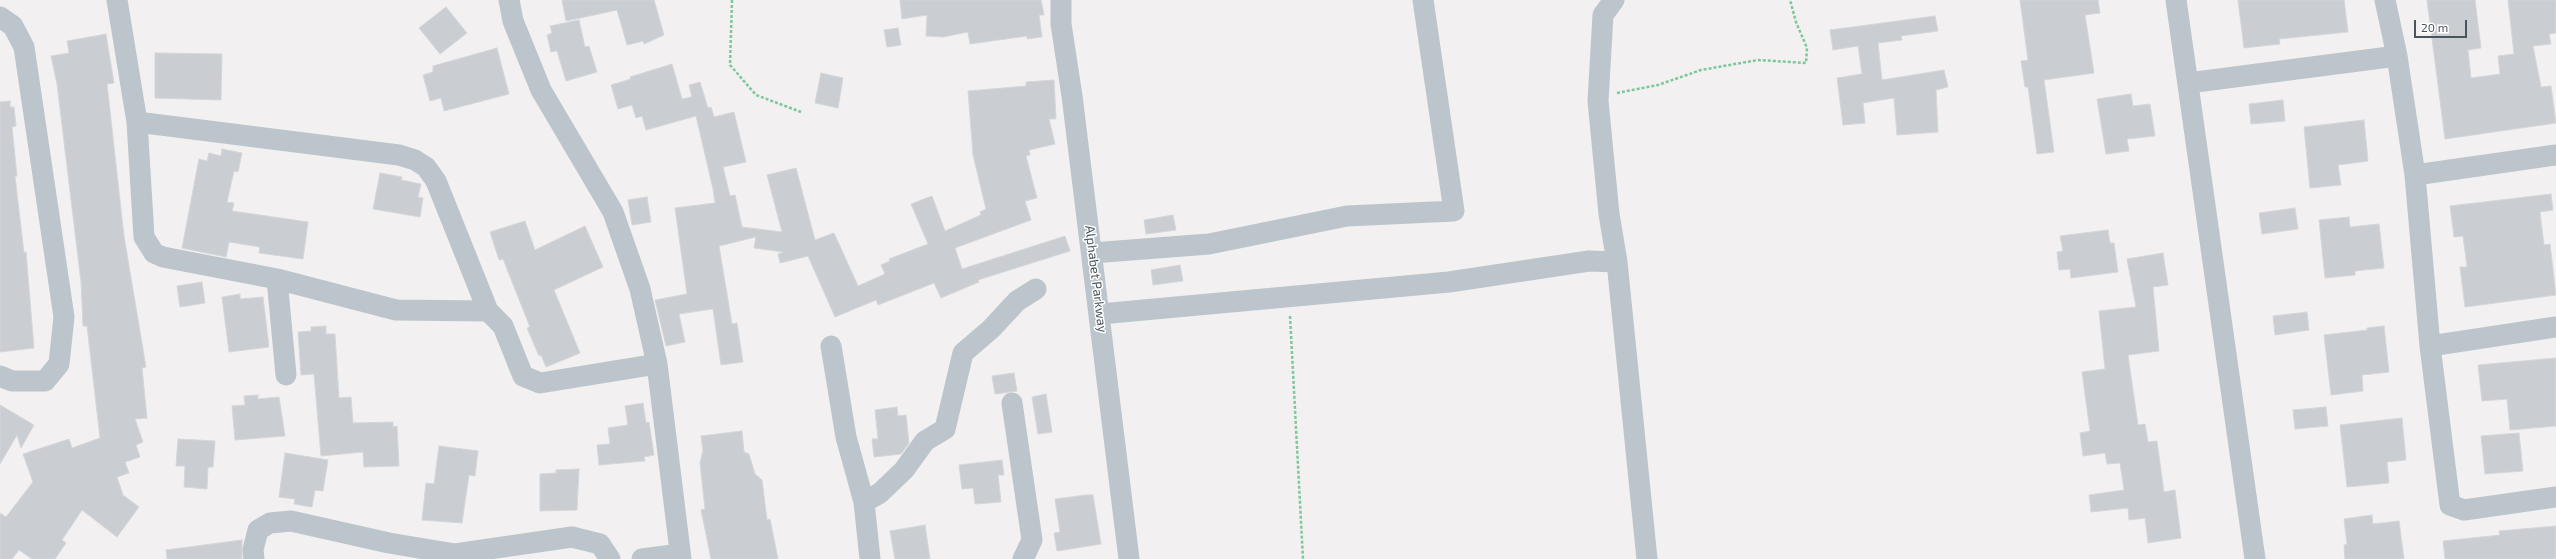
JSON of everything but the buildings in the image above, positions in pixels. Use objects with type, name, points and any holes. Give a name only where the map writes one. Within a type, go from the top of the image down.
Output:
[{"type":"street","points":[[117,0],[137,122],[144,237],[154,253],[163,257],[277,279],[396,310],[488,311]]},
{"type":"street","points":[[509,0],[512,21],[541,90],[612,212],[640,289],[657,364],[680,557],[642,559]]},
{"type":"street","name":"Alphabet Parkway","points":[[1061,0],[1060,24],[1100,314],[1129,559]]},
{"type":"street","points":[[1092,252],[1209,244],[1346,216],[1454,211],[1423,0]]},
{"type":"street","points":[[2176,0],[2255,559]]},
{"type":"street","points":[[2385,0],[2397,56],[2415,175],[2430,346],[2450,505],[2464,510],[2556,497]]},
{"type":"street","points":[[1609,8],[1598,101],[1609,214],[1617,262],[1647,559]]},
{"type":"street","points":[[0,16],[13,26],[24,47],[64,318],[59,364],[46,381],[12,381],[0,376]]},
{"type":"street","points":[[2188,83],[2397,56]]},
{"type":"street","points":[[137,122],[399,155],[415,160],[426,167],[436,181],[488,311],[503,326],[523,376],[540,383],[657,364]]},
{"type":"street","points":[[2415,175],[2556,155]]},
{"type":"street","points":[[1100,314],[1448,282],[1589,261],[1617,262]]},
{"type":"street","points":[[277,279],[286,375]]},
{"type":"street","points":[[864,502],[880,493],[904,470],[926,441],[945,429],[963,353],[991,329],[1017,301],[1036,289]]},
{"type":"street","points":[[2430,346],[2556,327]]},
{"type":"street","points":[[831,346],[846,437],[864,502],[870,559]]},
{"type":"street","points":[[1012,403],[1032,540],[1023,559]]},
{"type":"street","points":[[254,559],[253,550],[258,530],[270,523],[291,521],[389,543],[455,554],[572,537],[600,544],[610,559]]},
{"type":"path","points":[[732,0],[730,65],[756,95],[801,112]]},
{"type":"path","points":[[1598,101],[1611,94],[1658,85],[1701,70],[1758,60],[1806,63],[1808,48],[1796,22],[1790,0]]},
{"type":"path","points":[[1289,297],[1303,559]]}]
